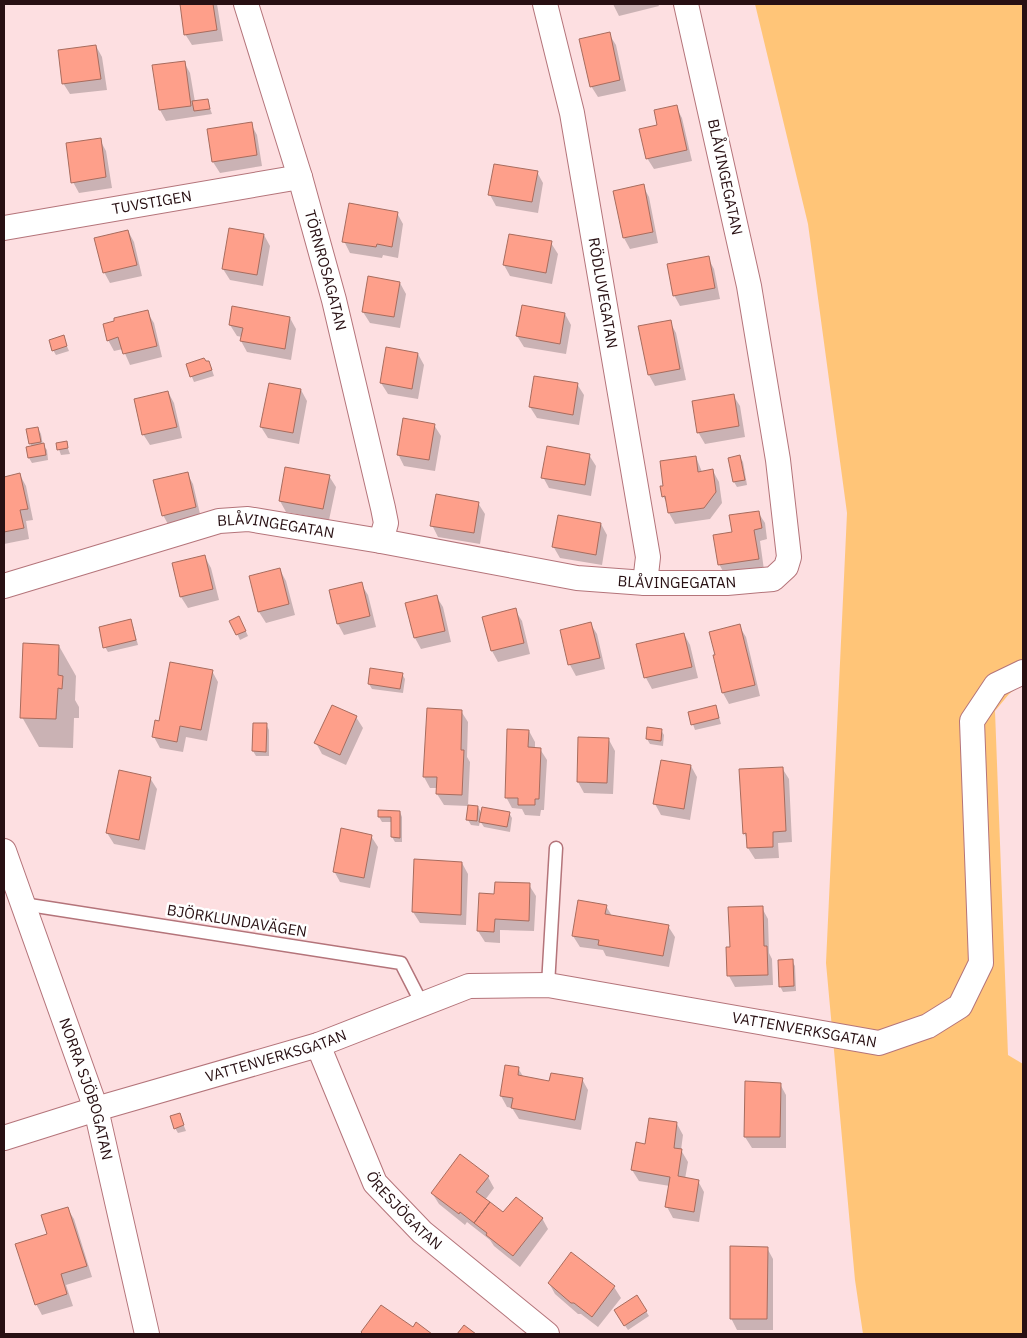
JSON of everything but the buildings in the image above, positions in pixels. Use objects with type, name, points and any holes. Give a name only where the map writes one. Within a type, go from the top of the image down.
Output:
[{"type":"street","name":"TÖRNROSAGATAN","points":[[246,4],[300,177],[334,300],[386,523],[381,541]]},
{"type":"street","name":"RÖDLUVEGATAN","points":[[545,4],[572,112],[579,151],[648,557],[644,583]]},
{"type":"street","name":"BLÅVINGEGATAN","points":[[4,586],[219,522],[248,519],[381,541],[577,578],[644,583],[727,583],[773,579],[786,567],[789,558],[778,460],[749,286],[686,4]]},
{"type":"street","name":"TUVSTIGEN","points":[[4,228],[300,177]]},
{"type":"street","name":"VATTENVERKSGATAN","points":[[4,1138],[96,1109],[318,1045],[469,986],[548,985],[880,1044],[928,1026],[960,1006],[981,964],[972,721],[996,685],[1023,672]]},
{"type":"street","name":"NORRA SJÖBOGATAN","points":[[4,851],[96,1109],[146,1334]]},
{"type":"street","name":"ÖRESJÖGATAN","points":[[318,1045],[376,1183],[422,1232],[547,1334]]},
{"type":"lane","points":[[548,985],[556,848]]},
{"type":"lane","name":"BJÖRKLUNDAVÄGEN","points":[[23,904],[401,963],[422,1004]]},
{"type":"shaded area","points":[[755,4],[1023,4],[1023,683],[1009,694],[995,711],[1008,1055],[1023,1064],[1023,1334],[863,1334],[855,1280],[826,963],[847,513],[808,224]]}]
